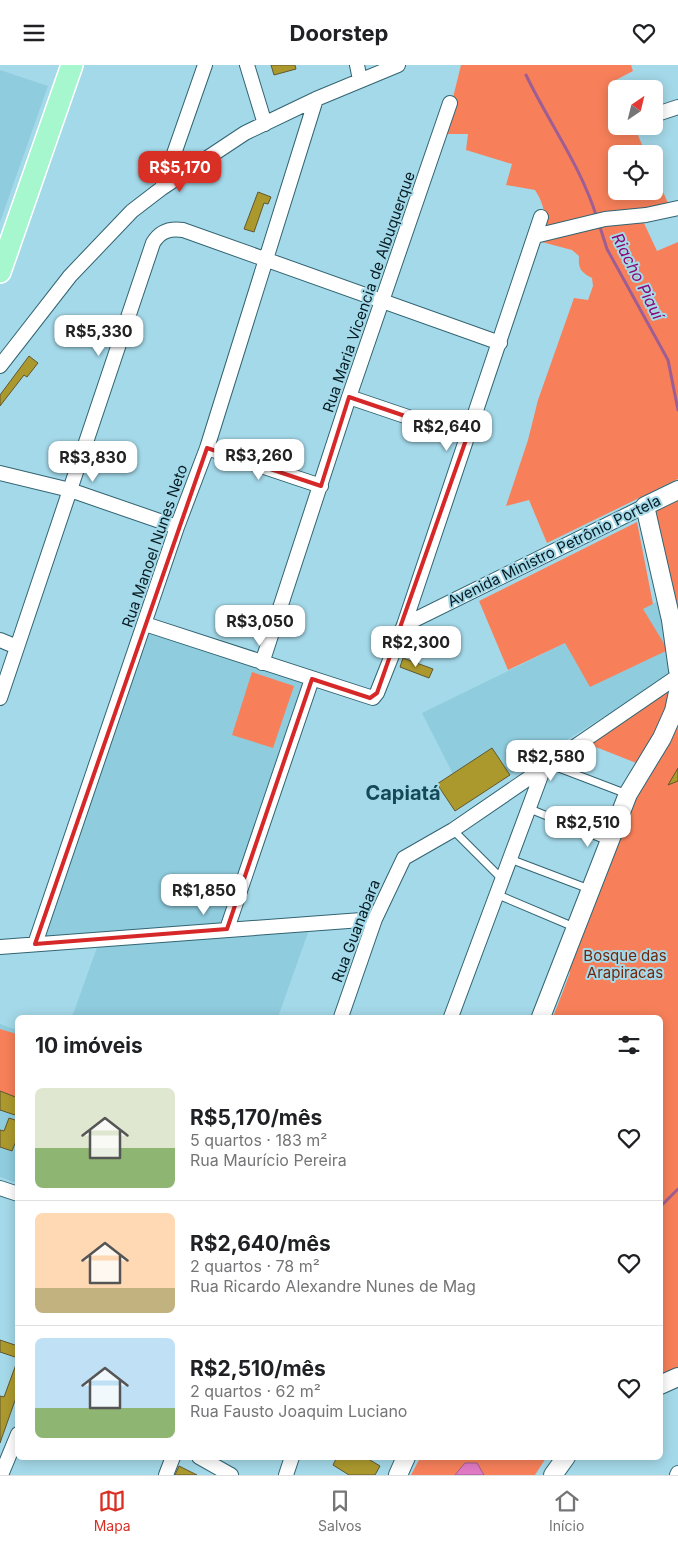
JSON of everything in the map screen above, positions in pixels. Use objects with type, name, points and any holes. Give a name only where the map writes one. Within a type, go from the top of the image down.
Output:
[{"type":"main road","points":[[0,272],[4,252],[72,65]]},
{"type":"street","points":[[162,188],[205,65]]},
{"type":"street","points":[[247,65],[265,123]]},
{"type":"street","points":[[357,65],[360,80]]},
{"type":"street","points":[[0,366],[70,276],[132,211],[162,188],[245,133],[316,99],[398,65]]},
{"type":"street","name":"Rua Manoel Nunes Neto","points":[[35,944],[146,624],[177,527],[207,448],[316,99]]},
{"type":"street","name":"Rua Maria Vicencia de Albuquerque","points":[[262,663],[450,103]]},
{"type":"street","points":[[663,112],[678,107]]},
{"type":"street","points":[[535,236],[605,219],[646,215],[678,208]]},
{"type":"street","points":[[146,624],[373,698],[377,693],[404,625],[541,217]]},
{"type":"street","points":[[0,698],[156,237],[173,229],[183,230],[500,343]]},
{"type":"street","points":[[350,397],[468,437]]},
{"type":"street","points":[[207,448],[321,486]]},
{"type":"street","points":[[0,473],[70,490],[177,527]]},
{"type":"street","name":"Avenida Ministro Petrônio Portela","points":[[404,625],[678,490]]},
{"type":"street","points":[[645,506],[672,620],[678,670]]},
{"type":"street","points":[[0,640],[17,647]]},
{"type":"street","points":[[453,831],[678,676]]},
{"type":"street","points":[[227,929],[312,679]]},
{"type":"street","points":[[542,1015],[574,927],[628,794],[662,737],[674,711],[678,692]]},
{"type":"street","points":[[452,1015],[502,878],[547,767]]},
{"type":"street","name":"Rua Guanabara","points":[[342,1015],[375,919],[404,858],[453,831]]},
{"type":"street","points":[[0,947],[375,919]]},
{"type":"street","points":[[0,1188],[15,1193]]},
{"type":"street","points":[[1,1475],[15,1441]]},
{"type":"street","points":[[166,1475],[171,1460]]},
{"type":"street","points":[[204,1460],[231,1475]]},
{"type":"street","points":[[286,1475],[291,1460]]},
{"type":"street","points":[[398,1475],[405,1460]]},
{"type":"street","points":[[553,1475],[564,1460]]},
{"type":"lane","points":[[547,767],[628,794]]},
{"type":"lane","points":[[530,809],[609,841]]},
{"type":"lane","points":[[453,831],[502,878]]},
{"type":"lane","points":[[510,859],[590,890]]},
{"type":"lane","points":[[496,894],[574,927]]},
{"type":"highlighted area","points":[[349,397],[467,437],[377,693],[370,698],[312,679],[227,929],[35,944],[207,448],[321,486]]},
{"type":"shaded area","points":[[0,70],[48,86],[0,222]]},
{"type":"shaded area","points":[[666,598],[678,671],[510,775],[492,749],[453,774],[422,713],[565,643]]},
{"type":"shaded area","points":[[145,624],[312,679],[227,929],[35,944]]},
{"type":"shaded area","points":[[310,927],[279,1015],[73,1015],[99,942]]},
{"type":"shaded area","points":[[0,1024],[15,1029],[15,1182],[0,1177]]},
{"type":"shaded area","points":[[465,1463],[477,1463],[484,1475],[455,1475]]},
{"type":"green space","points":[[461,65],[631,65],[633,71],[616,80],[608,80],[608,135],[638,135],[642,145],[608,145],[608,200],[663,200],[663,192],[668,203],[643,221],[657,251],[678,242],[678,479],[547,543],[529,500],[506,506],[528,440],[538,400],[574,298],[588,300],[593,286],[592,278],[581,270],[579,256],[572,250],[538,241],[544,221],[542,203],[535,190],[506,185],[512,164],[466,150],[468,134],[444,134]]},
{"type":"green space","points":[[678,495],[678,620],[649,509]]},
{"type":"green space","points":[[637,522],[653,604],[643,609],[668,650],[590,687],[565,643],[508,670],[479,601]]},
{"type":"green space","points":[[252,672],[294,686],[273,748],[232,735]]},
{"type":"green space","points":[[678,676],[644,766],[583,742]]},
{"type":"green space","name":"Bosque das Arapiracas","points":[[678,714],[678,1369],[663,1375],[663,1015],[554,1015],[570,973],[568,965],[632,798]]},
{"type":"green space","points":[[0,1029],[15,1033],[15,1097],[0,1091]]},
{"type":"green space","points":[[419,1460],[545,1460],[535,1475],[411,1475]]},
{"type":"building","points":[[271,65],[295,65],[296,69],[274,75]]},
{"type":"building","points":[[258,192],[271,197],[268,204],[264,203],[254,232],[244,229]]},
{"type":"building","points":[[29,356],[38,363],[27,377],[24,375],[0,406],[0,395]]},
{"type":"building","points":[[403,658],[433,669],[429,678],[400,667]]},
{"type":"building","points":[[492,748],[510,775],[455,811],[437,784]]},
{"type":"building","points":[[678,768],[678,781],[668,785]]},
{"type":"building","points":[[0,1091],[15,1097],[15,1115],[0,1110]]},
{"type":"building","points":[[9,1118],[15,1120],[15,1144],[12,1151],[0,1147],[0,1130],[4,1131]]},
{"type":"building","points":[[0,1340],[15,1345],[15,1357],[0,1352]]},
{"type":"building","points":[[15,1367],[15,1400],[0,1443],[0,1396],[4,1397]]},
{"type":"building","points":[[336,1460],[370,1460],[380,1466],[375,1475],[349,1475],[333,1465]]},
{"type":"building","points":[[179,1466],[197,1475],[175,1475]]},
{"type":"waterway","name":"Riacho Piauí","points":[[526,75],[574,163],[597,218]]},
{"type":"waterway","name":"Riacho Piauí","points":[[599,224],[607,249],[668,360],[678,410]]},
{"type":"waterway","name":"Riacho Piauí","points":[[663,1204],[678,1189]]},
{"type":"district","name":"Capiatá","points":[[403,793]]}]
